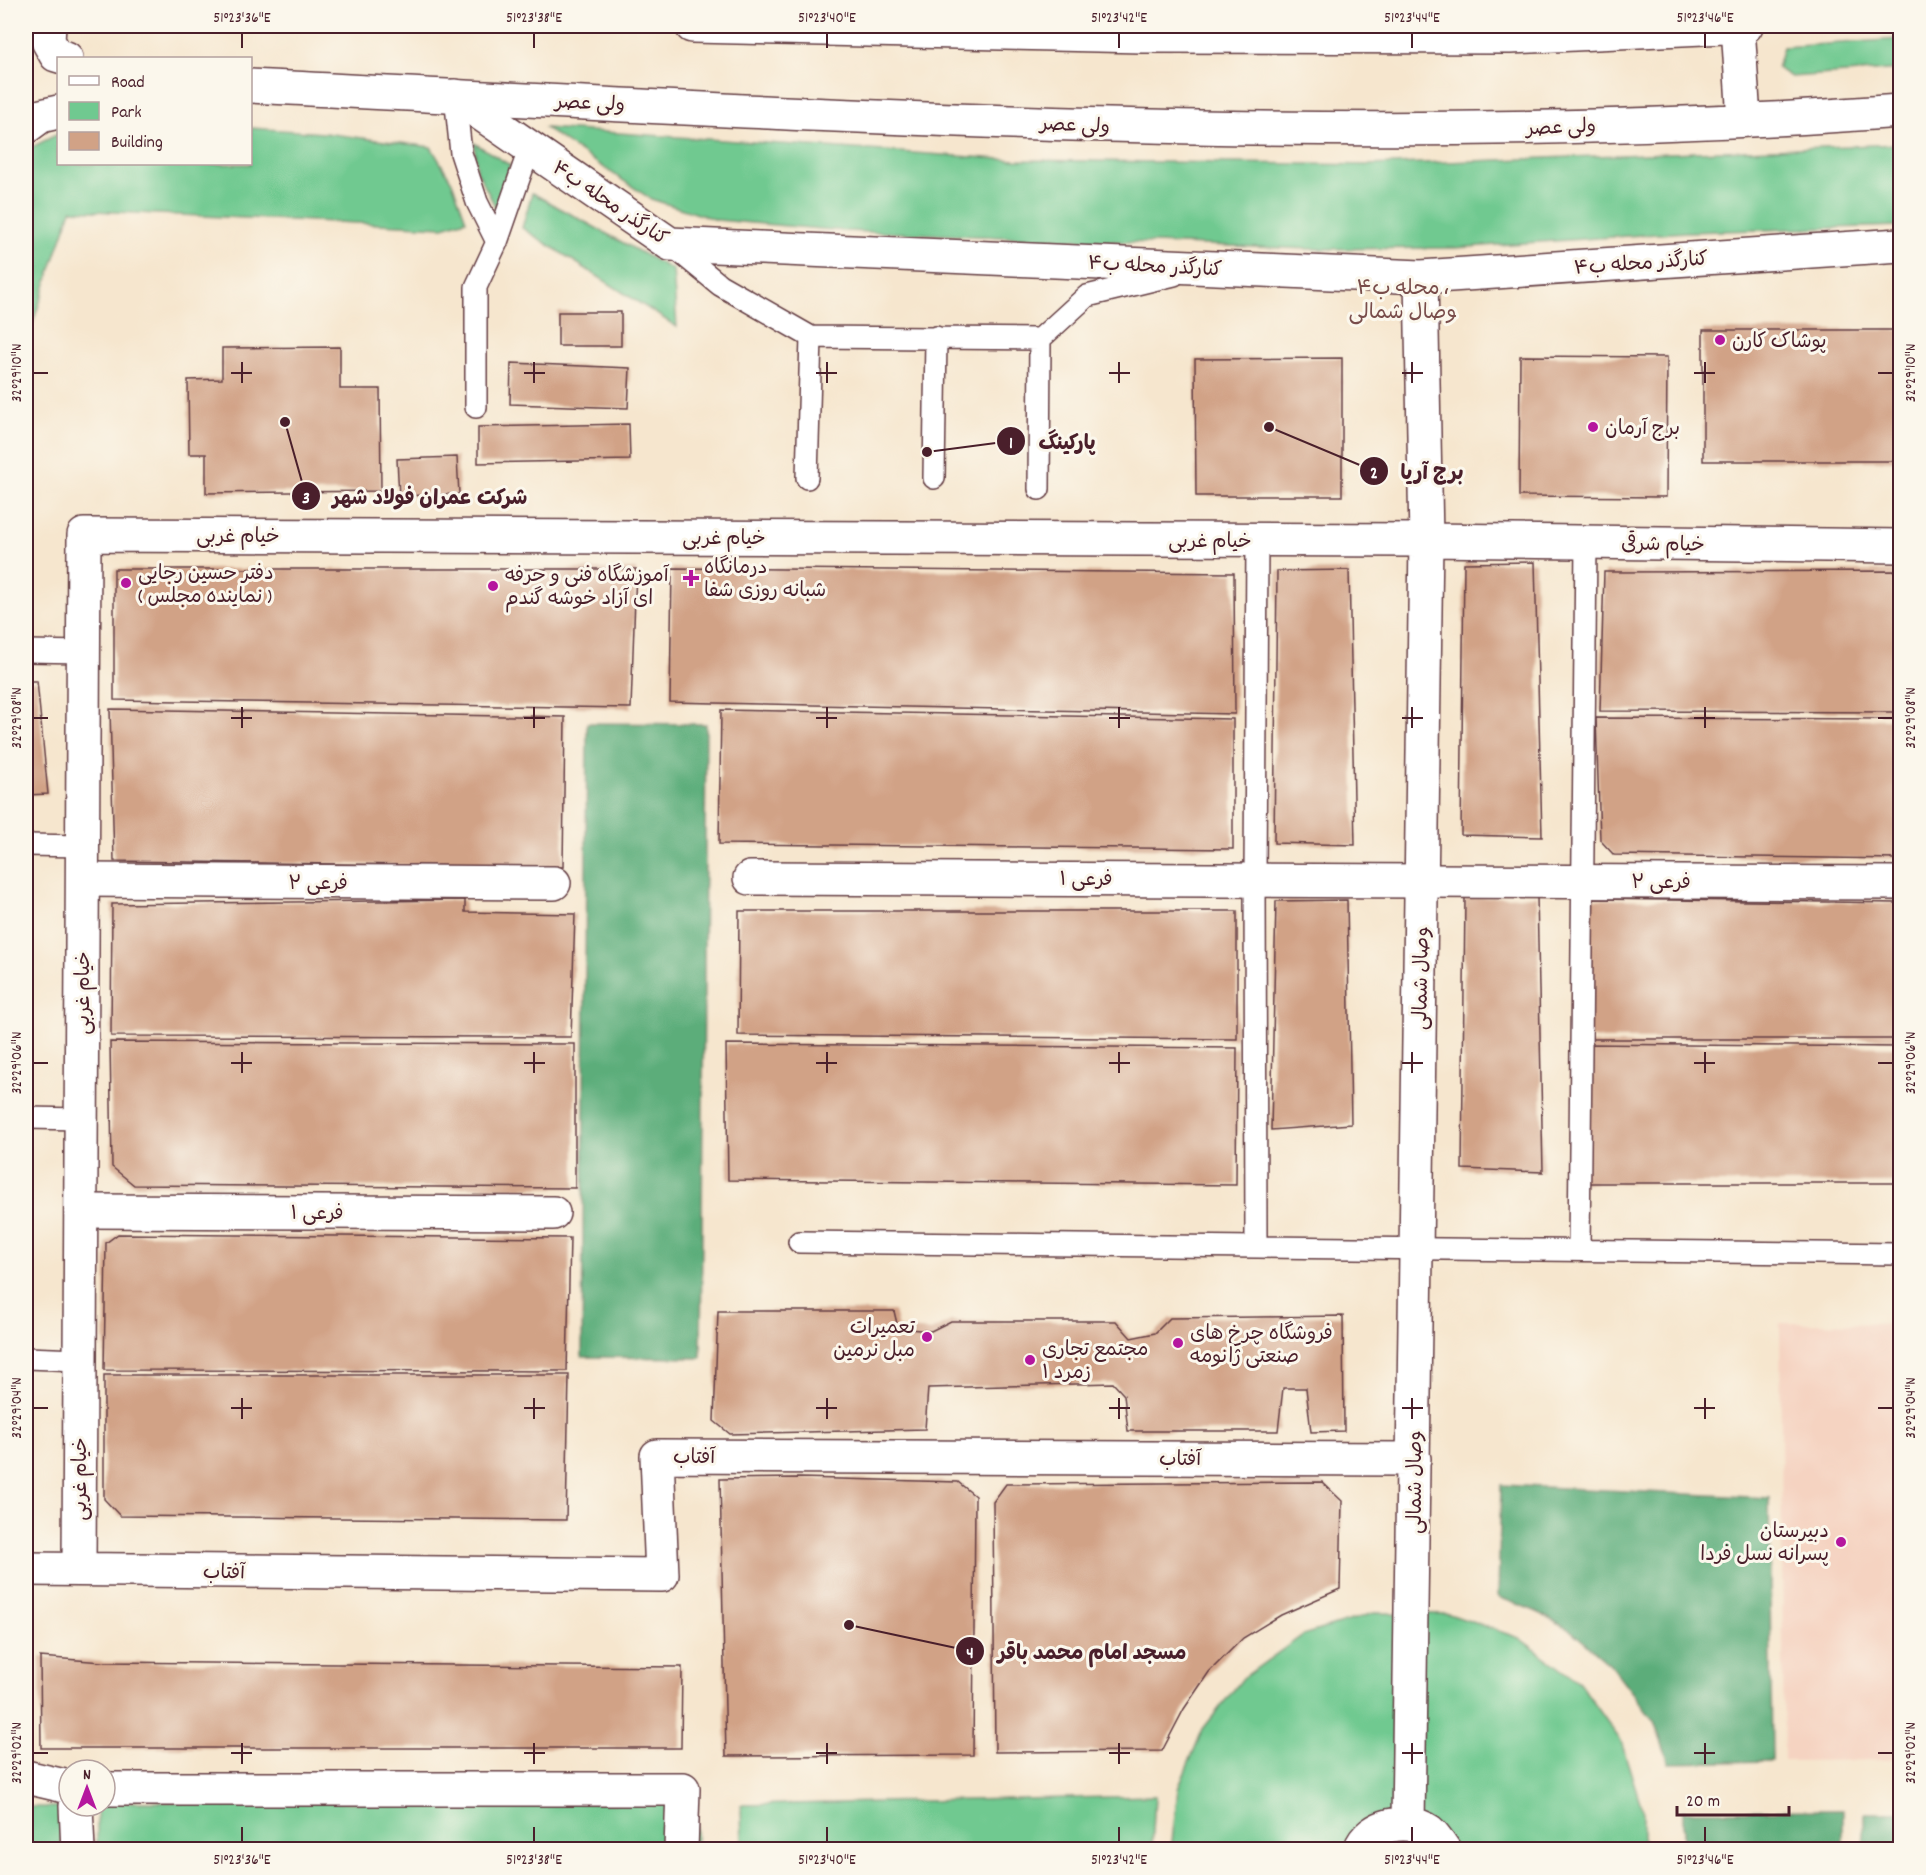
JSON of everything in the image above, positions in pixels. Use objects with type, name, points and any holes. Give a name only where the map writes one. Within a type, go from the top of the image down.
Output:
[{"type":"street","points":[[49,26],[48,41],[56,55],[63,57]]},
{"type":"street","points":[[692,26],[1142,36],[1474,37],[1746,26]]},
{"type":"street","points":[[1738,26],[1744,120]]},
{"type":"street","name":"ولی عصر","points":[[252,86],[1157,128],[1527,128],[1744,120],[1900,111]]},
{"type":"street","name":"کنارگذر محله ب۴","points":[[455,96],[670,244],[1421,277],[1900,245]]},
{"type":"street","points":[[26,127],[41,116],[57,112]]},
{"type":"street","name":"وصال شمالی","points":[[1408,1823],[1426,540],[1421,277]]},
{"type":"street","name":"خیام غربی","points":[[79,1569],[84,535],[1426,540]]},
{"type":"street","name":"خیام شرقی","points":[[1426,540],[1900,546]]},
{"type":"street","name":"فرعی ۱","points":[[750,878],[1421,879]]},
{"type":"street","name":"فرعی ۲","points":[[1421,879],[1900,883]]},
{"type":"street","name":"فرعی ۲","points":[[82,880],[554,883]]},
{"type":"street","name":"فرعی ۱","points":[[81,1211],[553,1213]]},
{"type":"street","name":"آفتاب","points":[[26,1569],[662,1575],[657,1456],[1414,1459]]},
{"type":"street","points":[[26,1777],[57,1784]]},
{"type":"street","points":[[117,1789],[683,1789],[681,1850]]},
{"type":"street","points":[[77,1818],[78,1850]]},
{"type":"street","points":[[1360,1850],[1381,1827],[1408,1823],[1429,1832],[1444,1850]]},
{"type":"lane","points":[[455,96],[461,153],[477,202],[497,242]]},
{"type":"lane","points":[[476,407],[476,287],[497,242],[530,147]]},
{"type":"lane","points":[[670,244],[720,285],[811,337],[1040,339],[1087,296],[1204,268]]},
{"type":"lane","points":[[807,478],[811,337]]},
{"type":"lane","points":[[934,478],[936,337]]},
{"type":"lane","points":[[1039,489],[1040,339]]},
{"type":"lane","points":[[1256,1246],[1257,540]]},
{"type":"lane","points":[[1579,1250],[1586,542]]},
{"type":"lane","points":[[26,651],[84,652]]},
{"type":"lane","points":[[26,845],[82,846]]},
{"type":"lane","points":[[26,1118],[81,1119]]},
{"type":"lane","points":[[799,1242],[1900,1254]]},
{"type":"lane","points":[[26,1358],[80,1360]]},
{"type":"shaded area","name":"دبیرستان پسرانه نسل فردا","points":[[1780,1323],[1900,1324],[1900,1760],[1784,1761]]},
{"type":"green space","points":[[1900,39],[1900,69],[1791,77],[1777,68],[1783,47]]},
{"type":"green space","points":[[252,128],[324,133],[431,147],[452,182],[466,220],[443,227],[71,210],[26,343],[26,150],[57,134],[57,165],[252,165]]},
{"type":"green space","points":[[545,128],[1016,160],[1370,165],[1900,144],[1900,226],[1686,232],[1454,248],[1310,249],[846,231],[717,220],[651,199]]},
{"type":"green space","points":[[474,143],[510,165],[497,210],[477,171]]},
{"type":"green space","points":[[532,193],[673,270],[677,327],[522,228]]},
{"type":"green space","points":[[587,723],[706,724],[701,1358],[582,1357]]},
{"type":"green space","points":[[1501,1485],[1769,1498],[1772,1761],[1669,1763],[1654,1721],[1610,1664],[1570,1630],[1535,1611],[1498,1597]]},
{"type":"green space","points":[[1374,1613],[1449,1614],[1519,1638],[1579,1682],[1621,1741],[1643,1812],[1643,1849],[1171,1850],[1178,1789],[1203,1729],[1243,1678],[1303,1635]]},
{"type":"green space","points":[[1155,1796],[1152,1849],[742,1849],[741,1805]]},
{"type":"green space","points":[[117,1802],[696,1803],[696,1849],[97,1850],[97,1818],[117,1818]]},
{"type":"green space","points":[[26,1807],[57,1807],[57,1818],[61,1818],[61,1849],[26,1850]]},
{"type":"green space","points":[[1843,1810],[1843,1849],[1683,1849],[1683,1811]]},
{"type":"green space","points":[[1864,1813],[1900,1813],[1900,1849],[1864,1849]]},
{"type":"building","points":[[558,312],[621,312],[621,346],[558,346]]},
{"type":"building","points":[[1703,330],[1900,330],[1900,461],[1703,461]]},
{"type":"building","points":[[340,347],[340,389],[380,389],[381,491],[206,493],[206,454],[189,454],[188,380],[222,379],[222,348]]},
{"type":"building","name":"برج آرمان","points":[[1520,356],[1667,357],[1666,497],[1519,496]]},
{"type":"building","points":[[1342,358],[1342,496],[1196,496],[1195,359]]},
{"type":"building","points":[[511,363],[630,368],[628,408],[510,404]]},
{"type":"building","points":[[629,424],[630,460],[478,463],[478,427]]},
{"type":"building","points":[[457,457],[459,494],[399,496],[397,459]]},
{"type":"building","points":[[1535,562],[1542,837],[1461,835],[1464,563]]},
{"type":"building","points":[[672,568],[1234,573],[1235,714],[670,702]]},
{"type":"building","points":[[114,569],[636,569],[631,708],[114,700]]},
{"type":"building","points":[[1349,570],[1355,845],[1274,843],[1277,571]]},
{"type":"building","points":[[1900,571],[1900,712],[1600,711],[1604,572]]},
{"type":"building","points":[[26,681],[37,681],[48,794],[26,795]]},
{"type":"building","points":[[110,709],[565,717],[563,867],[114,861]]},
{"type":"building","points":[[721,710],[1233,719],[1233,849],[719,844]]},
{"type":"building","points":[[1596,718],[1900,719],[1900,859],[1614,855],[1600,840]]},
{"type":"building","points":[[1537,896],[1543,1172],[1462,1169],[1465,898]]},
{"type":"building","points":[[1590,899],[1900,903],[1900,1039],[1585,1039]]},
{"type":"building","points":[[465,900],[465,912],[575,914],[571,1037],[111,1036],[112,904]]},
{"type":"building","points":[[1347,900],[1351,1124],[1271,1130],[1276,901]]},
{"type":"building","points":[[739,911],[1237,911],[1237,1039],[738,1035]]},
{"type":"building","points":[[110,1042],[575,1044],[575,1188],[134,1185],[112,1167]]},
{"type":"building","points":[[726,1044],[1237,1048],[1236,1185],[728,1180]]},
{"type":"building","points":[[1587,1044],[1900,1047],[1900,1183],[1582,1183]]},
{"type":"building","points":[[118,1234],[570,1238],[567,1371],[104,1370],[106,1243]]},
{"type":"building","name":"مجتمع تجاری زمرد ۱","points":[[718,1311],[894,1311],[898,1328],[931,1331],[951,1321],[1116,1321],[1131,1338],[1155,1333],[1170,1318],[1343,1316],[1344,1431],[1311,1432],[1306,1388],[1283,1388],[1278,1431],[1128,1431],[1124,1395],[1113,1383],[928,1388],[925,1429],[730,1434],[714,1421]]},
{"type":"building","points":[[104,1375],[569,1375],[566,1520],[120,1516],[104,1499]]},
{"type":"building","points":[[800,1478],[958,1482],[975,1496],[973,1755],[726,1756],[720,1479]]},
{"type":"building","points":[[1322,1482],[1342,1501],[1340,1589],[1281,1615],[1243,1638],[1209,1672],[1184,1709],[1162,1751],[995,1752],[993,1502],[1006,1484]]},
{"type":"building","points":[[40,1657],[102,1662],[682,1667],[681,1748],[41,1748]]},
{"type":"place","name":"پوشاک کارن","points":[[1720,340]]},
{"type":"place","name":"شرکت عمران فولاد شهر","points":[[285,422]]},
{"type":"place","name":"برج آریا","points":[[1269,427]]},
{"type":"place","name":"برج آرمان","points":[[1593,427]]},
{"type":"place","name":"پارکینگ","points":[[927,452]]},
{"type":"place","name":"درمانگاه شبانه روزی شفا","points":[[691,578]]},
{"type":"place","name":"دفتر حسین رجایی ( نماینده مجلس )","points":[[126,583]]},
{"type":"place","name":"آموزشگاه فنی و حرفه ای آزاد خوشه گندم","points":[[493,586]]},
{"type":"place","name":"تعمیرات مبل نرمین","points":[[927,1337]]},
{"type":"place","name":"فروشگاه چرخ های صنعتی ژانومه","points":[[1178,1343]]},
{"type":"place","name":"مجتمع تجاری زمرد ۱","points":[[1030,1360]]},
{"type":"place","name":"دبیرستان پسرانه نسل فردا","points":[[1841,1542]]},
{"type":"place","name":"مسجد امام محمد باقر","points":[[849,1625]]},
{"type":"district","name":"محله ب۴ ، وصال شمالی","points":[[1403,299]]}]
